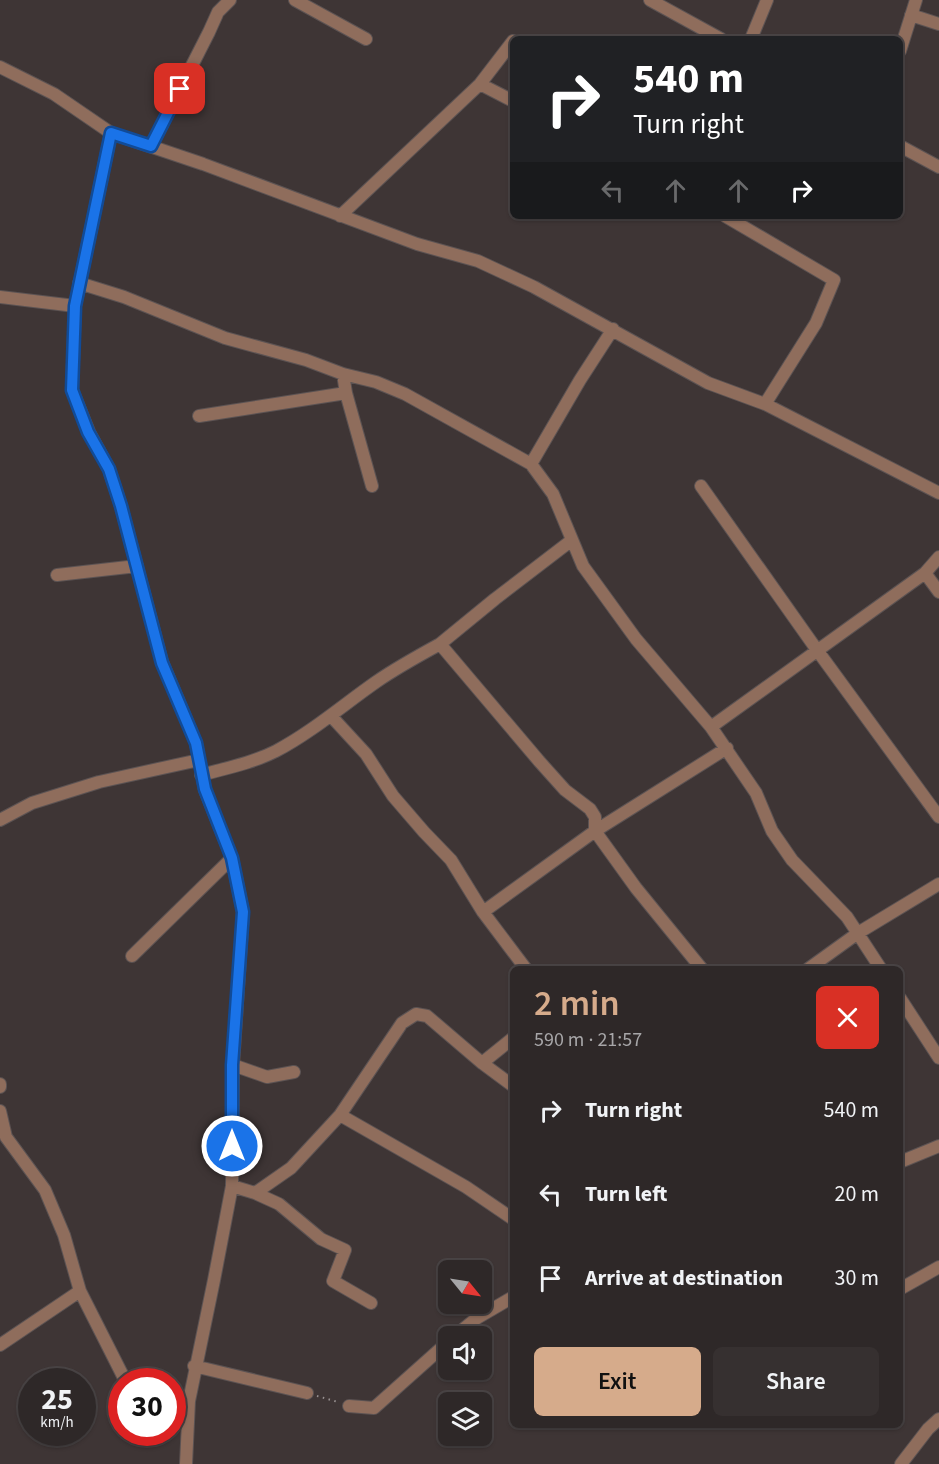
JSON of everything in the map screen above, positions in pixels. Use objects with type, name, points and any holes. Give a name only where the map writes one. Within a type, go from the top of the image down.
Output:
[{"type":"street","points":[[151,146],[218,12],[230,0]]},
{"type":"street","points":[[295,0],[366,39]]},
{"type":"street","points":[[650,0],[716,36]]},
{"type":"street","points":[[752,36],[767,0]]},
{"type":"street","points":[[903,41],[915,0]]},
{"type":"street","points":[[911,15],[939,24]]},
{"type":"street","points":[[340,216],[480,84],[510,46]]},
{"type":"street","points":[[0,67],[54,94],[111,133],[417,244],[478,261],[534,287],[708,383],[765,404],[939,492]]},
{"type":"street","points":[[480,84],[510,99]]},
{"type":"street","points":[[111,133],[75,306],[72,390],[88,432],[109,469],[121,506],[162,663],[196,743],[201,775],[232,858],[243,912],[232,1065],[232,1186],[214,1280],[194,1366],[189,1401],[186,1464]]},
{"type":"street","points":[[903,148],[939,167]]},
{"type":"street","points":[[730,219],[834,280],[816,322],[765,404]]},
{"type":"street","points":[[79,283],[124,297],[225,338],[376,382],[405,394],[531,464],[553,494],[583,566],[636,639],[727,748],[756,793],[772,831],[792,860],[847,917],[879,966]]},
{"type":"street","points":[[0,297],[75,306]]},
{"type":"street","points":[[531,464],[613,329]]},
{"type":"street","points":[[343,374],[346,393],[372,486]]},
{"type":"street","points":[[199,416],[346,393]]},
{"type":"street","points":[[701,486],[939,818]]},
{"type":"street","points":[[201,775],[248,763],[268,754],[331,716],[375,683],[412,659],[440,645],[572,540]]},
{"type":"street","points":[[711,727],[925,573],[939,557]]},
{"type":"street","points":[[57,575],[137,566]]},
{"type":"street","points":[[925,573],[939,592]]},
{"type":"street","points":[[440,645],[552,776],[565,790],[590,809],[595,817],[595,831],[636,888],[700,966]]},
{"type":"street","points":[[331,716],[366,754],[393,796],[452,860],[483,912],[524,966]]},
{"type":"street","points":[[483,912],[595,831],[727,748]]},
{"type":"street","points":[[0,820],[32,803],[99,782],[199,760]]},
{"type":"street","points":[[132,956],[232,858]]},
{"type":"street","points":[[812,966],[858,933],[939,884]]},
{"type":"street","points":[[903,1003],[939,1058]]},
{"type":"street","points":[[255,1193],[291,1168],[340,1115],[402,1023],[416,1014],[427,1016],[510,1084]]},
{"type":"street","points":[[482,1063],[510,1040]]},
{"type":"street","points":[[232,1065],[267,1077],[294,1072]]},
{"type":"street","points":[[0,1111],[6,1137],[45,1190],[64,1235],[80,1291],[119,1368]]},
{"type":"street","points":[[340,1115],[466,1187],[510,1217]]},
{"type":"street","points":[[903,1161],[939,1146]]},
{"type":"street","points":[[232,1186],[279,1204],[321,1239],[345,1250],[333,1281],[371,1303]]},
{"type":"street","points":[[903,1287],[939,1267]]},
{"type":"street","points":[[0,1346],[80,1291]]},
{"type":"street","points":[[467,1326],[510,1299]]},
{"type":"street","points":[[349,1406],[374,1408],[438,1351]]},
{"type":"street","points":[[194,1366],[307,1393]]},
{"type":"street","points":[[901,1464],[928,1429],[939,1419]]},
{"type":"path","points":[[307,1393],[349,1406]]},
{"type":"route","points":[[180,89],[151,146],[111,133],[75,306],[72,390],[88,432],[109,469],[121,506],[162,663],[196,743],[205,789],[232,858],[243,912],[232,1065],[232,1146]]}]
